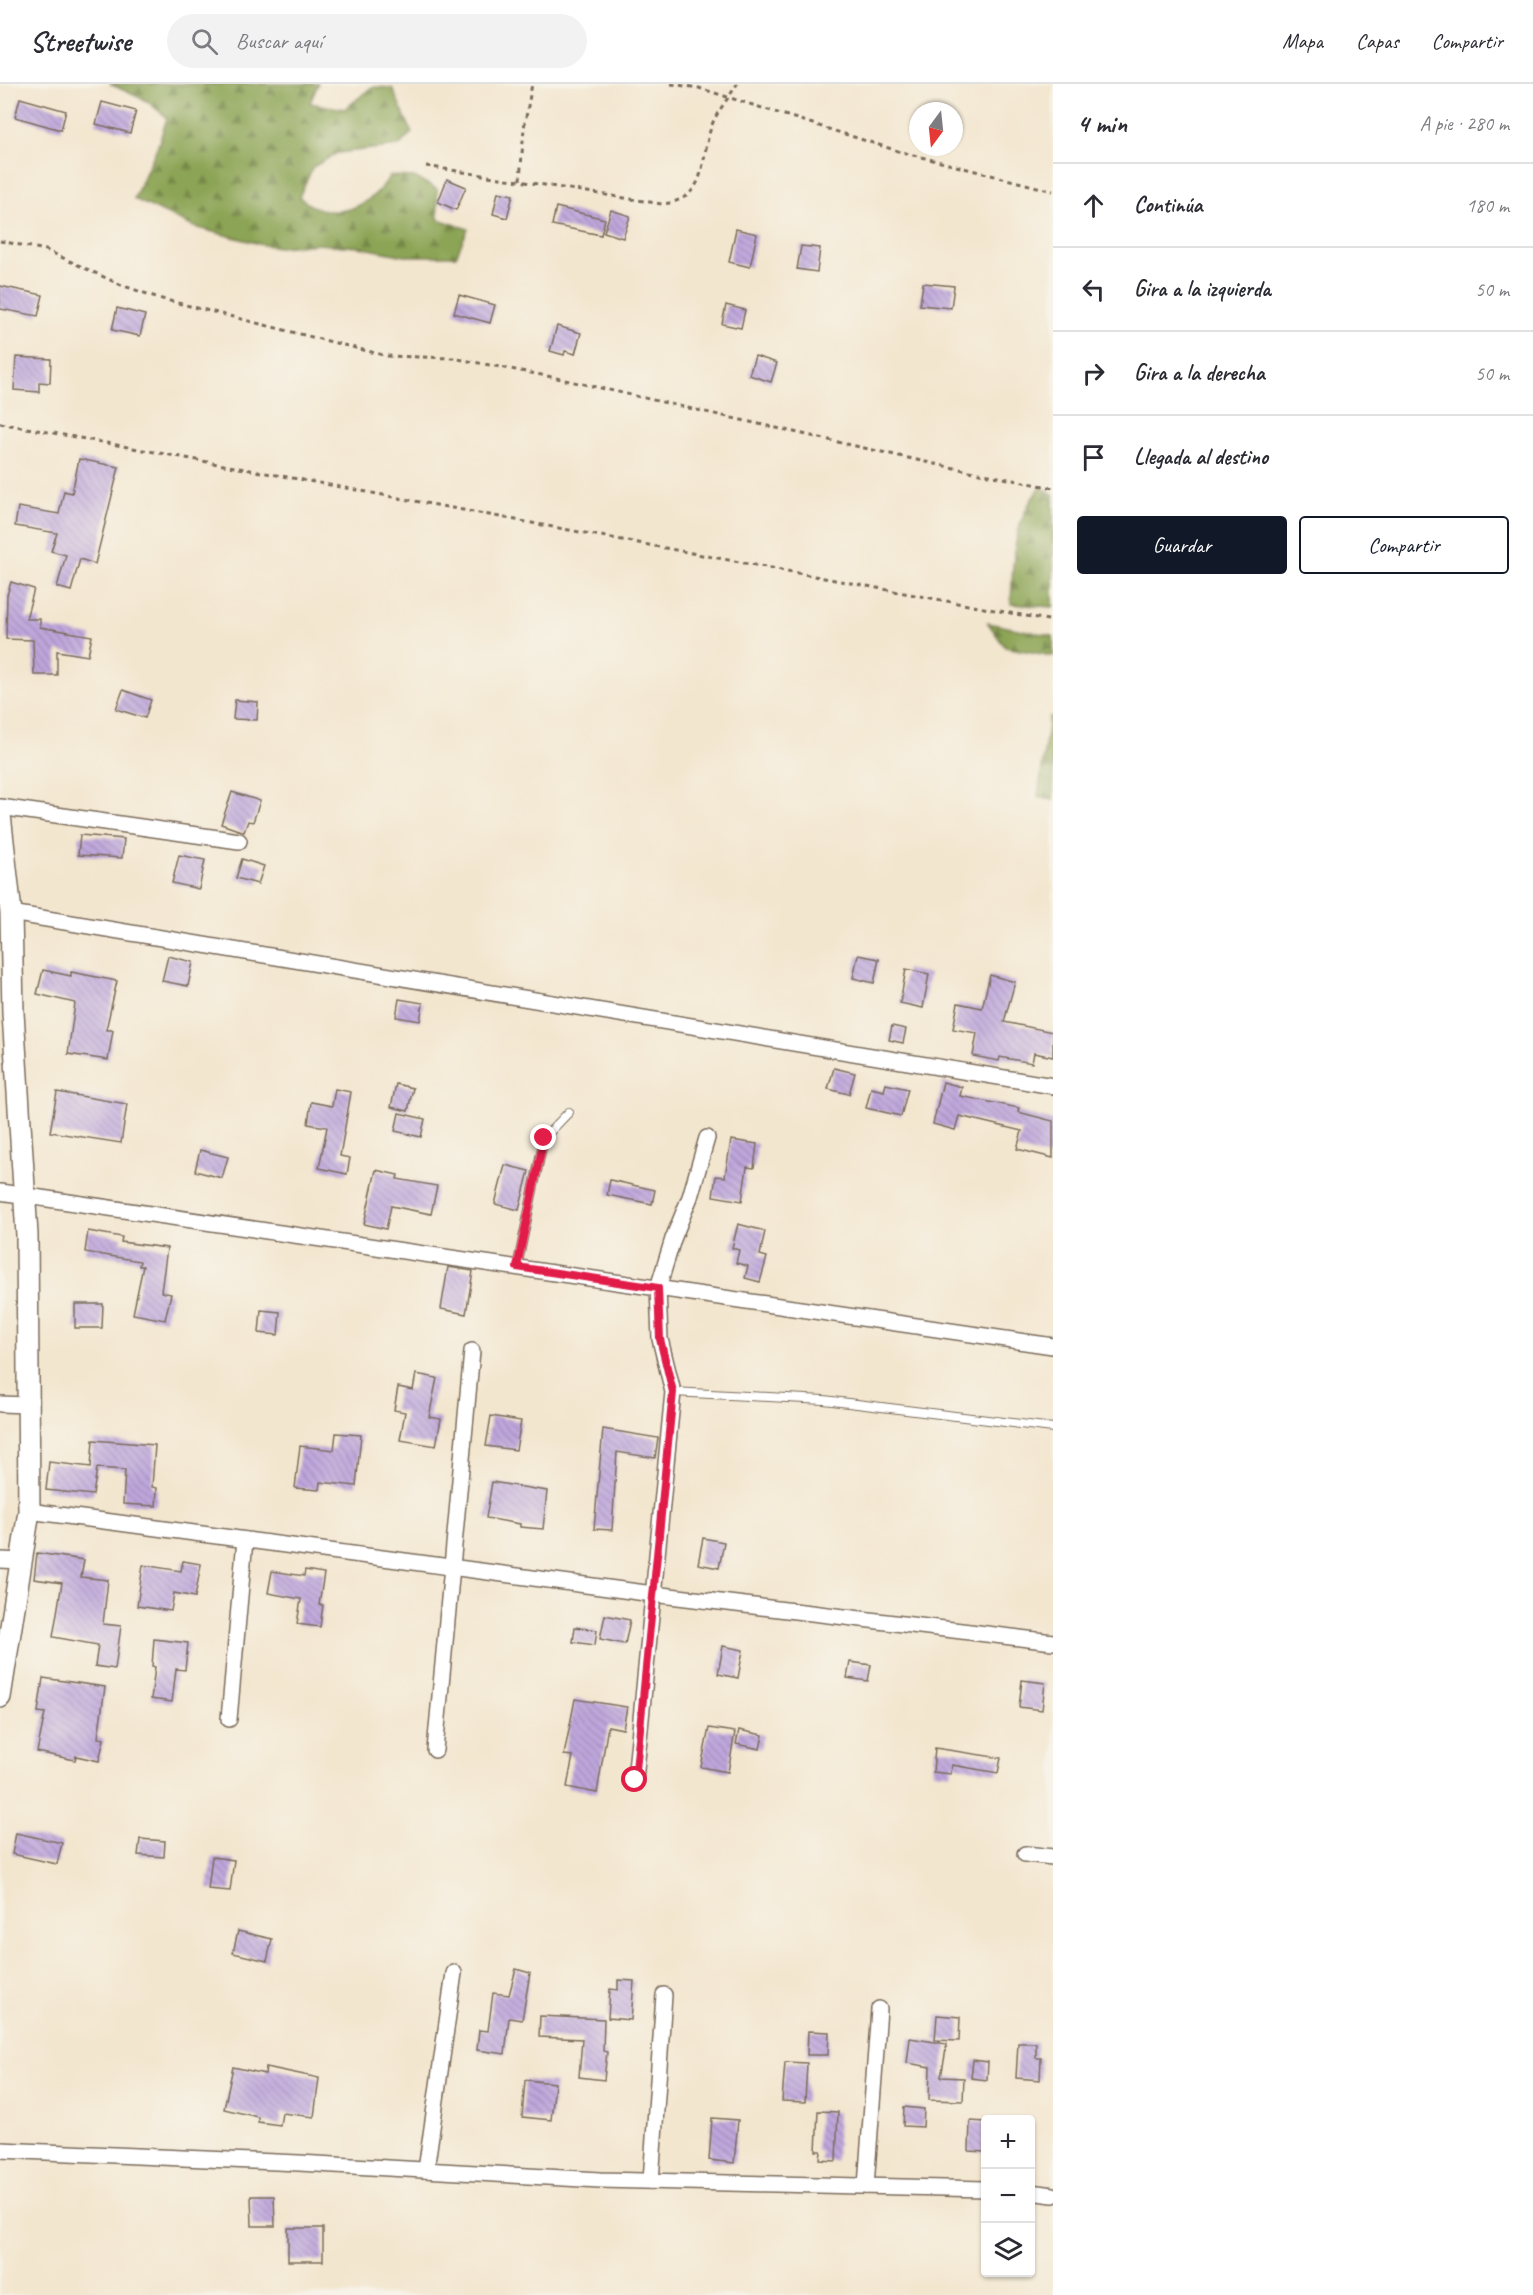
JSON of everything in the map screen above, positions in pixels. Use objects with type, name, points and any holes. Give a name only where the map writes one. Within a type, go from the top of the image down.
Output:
[{"type":"street","points":[[0,807],[239,841]]},
{"type":"street","points":[[0,815],[11,913],[6,1013],[24,1194],[28,1511],[0,1697]]},
{"type":"street","points":[[11,913],[1053,1086]]},
{"type":"street","points":[[635,1780],[673,1392],[660,1339],[658,1288],[673,1239],[690,1197],[707,1138]]},
{"type":"street","points":[[0,1192],[1053,1346]]},
{"type":"street","points":[[435,1750],[472,1350]]},
{"type":"street","points":[[0,1404],[27,1404]]},
{"type":"street","points":[[28,1511],[653,1594],[1053,1642]]},
{"type":"street","points":[[229,1719],[245,1540]]},
{"type":"street","points":[[0,1560],[22,1561]]},
{"type":"street","points":[[1025,1854],[1053,1857]]},
{"type":"street","points":[[426,2170],[454,1973]]},
{"type":"street","points":[[651,2181],[664,1995]]},
{"type":"street","points":[[866,2186],[879,2009]]},
{"type":"street","points":[[0,2150],[651,2181],[981,2189]]},
{"type":"street","points":[[1035,2192],[1053,2194]]},
{"type":"lane","points":[[517,1267],[544,1138],[569,1112]]},
{"type":"lane","points":[[673,1392],[824,1400],[1053,1428]]},
{"type":"path","points":[[520,180],[524,128],[531,84]]},
{"type":"path","points":[[671,84],[699,88],[898,151],[1053,190]]},
{"type":"path","points":[[426,166],[662,204],[679,202],[696,188],[714,121],[737,84]]},
{"type":"path","points":[[0,241],[46,250],[121,285],[162,298],[387,356],[453,358],[552,377],[908,458],[1053,488]]},
{"type":"path","points":[[0,423],[1053,621]]},
{"type":"green space","points":[[110,84],[318,84],[310,103],[345,109],[372,87],[392,88],[412,132],[399,146],[337,153],[313,167],[299,197],[324,210],[349,209],[372,197],[390,176],[414,177],[437,189],[438,219],[468,229],[456,256],[405,256],[359,247],[317,244],[279,247],[264,245],[194,227],[134,199],[159,143],[167,118],[147,101]]},
{"type":"green space","points":[[1041,487],[1053,494],[1053,607],[1011,604],[1014,557],[1019,527],[1031,500]]},
{"type":"green space","points":[[988,623],[1053,636],[1053,656],[1005,647]]},
{"type":"green space","points":[[1049,717],[1053,717],[1053,800],[1038,796]]},
{"type":"building","points":[[20,98],[66,111],[61,130],[15,117]]},
{"type":"building","points":[[102,102],[136,111],[130,133],[96,124]]},
{"type":"building","points":[[447,179],[466,187],[456,210],[438,202]]},
{"type":"building","points":[[498,192],[513,195],[507,218],[493,214]]},
{"type":"building","points":[[556,207],[605,219],[601,235],[552,225]]},
{"type":"building","points":[[611,210],[630,216],[623,238],[604,232]]},
{"type":"building","points":[[736,229],[757,234],[750,267],[729,262]]},
{"type":"building","points":[[801,246],[820,248],[817,272],[797,269]]},
{"type":"building","points":[[923,283],[954,286],[951,308],[920,305]]},
{"type":"building","points":[[0,286],[43,295],[38,316],[0,309]]},
{"type":"building","points":[[459,295],[495,305],[490,323],[454,313]]},
{"type":"building","points":[[726,305],[745,310],[741,328],[722,324]]},
{"type":"building","points":[[117,308],[145,315],[140,336],[112,330]]},
{"type":"building","points":[[557,326],[581,333],[575,354],[565,351],[564,355],[550,351]]},
{"type":"building","points":[[755,356],[777,363],[771,382],[749,375]]},
{"type":"building","points":[[16,357],[51,359],[50,383],[39,382],[39,392],[14,390]]},
{"type":"building","points":[[79,459],[119,467],[95,564],[80,559],[71,591],[57,587],[66,555],[51,551],[57,533],[15,526],[18,507],[59,514],[64,491],[72,493]]},
{"type":"building","points":[[11,582],[34,589],[26,619],[40,619],[40,627],[92,636],[88,656],[57,651],[57,675],[34,675],[33,640],[6,639],[7,595]]},
{"type":"building","points":[[123,690],[151,700],[145,718],[116,709]]},
{"type":"building","points":[[235,700],[258,702],[257,720],[233,719]]},
{"type":"building","points":[[232,792],[260,801],[253,822],[248,821],[244,832],[221,824]]},
{"type":"building","points":[[80,835],[124,839],[122,858],[78,855]]},
{"type":"building","points":[[179,855],[205,860],[199,889],[172,883]]},
{"type":"building","points":[[242,859],[264,866],[258,884],[236,878]]},
{"type":"building","points":[[858,955],[879,959],[874,983],[853,978]]},
{"type":"building","points":[[168,956],[193,962],[188,986],[162,981]]},
{"type":"building","points":[[906,969],[929,974],[923,1008],[900,1003]]},
{"type":"building","points":[[43,970],[71,976],[71,972],[117,981],[106,1030],[113,1030],[108,1060],[68,1054],[75,1003],[37,994]]},
{"type":"building","points":[[990,975],[1015,982],[1004,1022],[1053,1032],[1053,1057],[1034,1053],[1032,1063],[1000,1057],[999,1061],[973,1056],[977,1033],[953,1029],[958,1003],[982,1008]]},
{"type":"building","points":[[399,999],[423,1003],[420,1021],[396,1017]]},
{"type":"building","points":[[892,1026],[906,1029],[903,1043],[889,1040]]},
{"type":"building","points":[[834,1068],[855,1073],[849,1094],[828,1089]]},
{"type":"building","points":[[943,1082],[962,1087],[960,1096],[1019,1108],[1018,1112],[1053,1121],[1053,1158],[1017,1149],[1022,1131],[959,1116],[955,1130],[933,1124]]},
{"type":"building","points":[[396,1084],[413,1088],[408,1111],[391,1107]]},
{"type":"building","points":[[886,1084],[908,1089],[901,1116],[866,1108],[871,1088],[884,1091]]},
{"type":"building","points":[[335,1089],[351,1092],[340,1156],[350,1158],[347,1174],[319,1168],[327,1127],[308,1124],[311,1102],[332,1106]]},
{"type":"building","points":[[57,1092],[127,1104],[121,1143],[50,1132]]},
{"type":"building","points":[[399,1113],[425,1119],[421,1137],[395,1131]]},
{"type":"building","points":[[731,1140],[757,1144],[754,1168],[747,1167],[742,1201],[713,1196],[716,1176],[725,1177]]},
{"type":"building","points":[[200,1150],[228,1157],[222,1178],[195,1171]]},
{"type":"building","points":[[505,1165],[529,1171],[519,1210],[495,1204]]},
{"type":"building","points":[[376,1170],[398,1175],[397,1179],[437,1186],[431,1214],[391,1206],[386,1229],[364,1224]]},
{"type":"building","points":[[610,1180],[655,1190],[652,1204],[607,1195]]},
{"type":"building","points":[[738,1224],[765,1231],[760,1255],[767,1257],[760,1282],[745,1278],[748,1266],[736,1263],[739,1250],[732,1248]]},
{"type":"building","points":[[88,1231],[122,1237],[121,1242],[167,1248],[161,1292],[171,1294],[165,1320],[133,1314],[143,1266],[139,1266],[140,1261],[85,1252]]},
{"type":"building","points":[[448,1267],[473,1271],[466,1314],[441,1309]]},
{"type":"building","points":[[75,1304],[103,1304],[102,1328],[75,1328]]},
{"type":"building","points":[[261,1310],[280,1312],[278,1335],[259,1333]]},
{"type":"building","points":[[416,1374],[437,1378],[429,1417],[441,1419],[436,1446],[400,1440],[405,1412],[394,1410],[398,1387],[413,1390]]},
{"type":"building","points":[[491,1416],[521,1421],[516,1450],[486,1446]]},
{"type":"building","points":[[603,1429],[658,1438],[655,1458],[617,1452],[612,1530],[594,1529]]},
{"type":"building","points":[[336,1433],[361,1435],[356,1486],[320,1482],[319,1490],[295,1488],[300,1446],[334,1450]]},
{"type":"building","points":[[93,1440],[155,1445],[152,1487],[157,1488],[156,1506],[123,1504],[125,1470],[97,1468],[93,1495],[46,1490],[49,1462],[91,1467]]},
{"type":"building","points":[[492,1482],[547,1491],[543,1529],[520,1527],[520,1524],[486,1518]]},
{"type":"building","points":[[703,1538],[724,1542],[719,1568],[698,1564]]},
{"type":"building","points":[[37,1553],[84,1560],[81,1577],[108,1580],[103,1624],[121,1626],[115,1669],[95,1666],[98,1645],[53,1637],[62,1583],[34,1579]]},
{"type":"building","points":[[183,1561],[201,1564],[195,1597],[174,1593],[171,1611],[137,1606],[143,1565],[181,1571]]},
{"type":"building","points":[[305,1570],[324,1573],[319,1605],[323,1605],[320,1627],[297,1624],[301,1599],[268,1593],[272,1571],[304,1576]]},
{"type":"building","points":[[605,1615],[630,1620],[625,1644],[600,1639]]},
{"type":"building","points":[[575,1627],[597,1630],[595,1645],[573,1642]]},
{"type":"building","points":[[154,1639],[188,1643],[185,1670],[176,1669],[172,1702],[151,1699],[155,1667],[152,1666]]},
{"type":"building","points":[[723,1646],[743,1650],[738,1678],[718,1674]]},
{"type":"building","points":[[850,1662],[871,1665],[868,1681],[847,1678]]},
{"type":"building","points":[[43,1678],[105,1687],[98,1738],[104,1739],[99,1761],[76,1756],[75,1760],[37,1752],[45,1713],[38,1712]]},
{"type":"building","points":[[1022,1680],[1045,1683],[1042,1710],[1019,1707]]},
{"type":"building","points":[[575,1699],[627,1707],[623,1729],[608,1726],[597,1793],[567,1787],[573,1756],[564,1755]]},
{"type":"building","points":[[709,1728],[735,1732],[728,1772],[701,1767]]},
{"type":"building","points":[[739,1730],[763,1735],[760,1749],[736,1744]]},
{"type":"building","points":[[935,1748],[1001,1758],[998,1773],[952,1765],[951,1774],[933,1772]]},
{"type":"building","points":[[16,1833],[62,1843],[57,1864],[12,1854]]},
{"type":"building","points":[[140,1839],[165,1841],[164,1857],[138,1855]]},
{"type":"building","points":[[212,1857],[234,1860],[230,1891],[208,1889]]},
{"type":"building","points":[[238,1931],[272,1939],[267,1961],[233,1953]]},
{"type":"building","points":[[516,1969],[530,1973],[522,2020],[509,2018],[505,2054],[477,2050],[479,2030],[488,2031],[493,1993],[509,1995]]},
{"type":"building","points":[[618,1980],[634,1981],[631,2020],[608,2018],[610,1989],[618,1990]]},
{"type":"building","points":[[937,2015],[960,2017],[959,2041],[935,2040]]},
{"type":"building","points":[[540,2016],[604,2019],[603,2051],[607,2052],[604,2080],[579,2077],[582,2039],[539,2037]]},
{"type":"building","points":[[808,2031],[829,2032],[828,2055],[807,2055]]},
{"type":"building","points":[[910,2038],[947,2044],[941,2077],[964,2078],[963,2101],[929,2100],[930,2067],[907,2063]]},
{"type":"building","points":[[1018,2043],[1036,2043],[1036,2058],[1041,2058],[1040,2080],[1016,2078]]},
{"type":"building","points":[[973,2060],[988,2062],[987,2080],[971,2078]]},
{"type":"building","points":[[785,2062],[807,2063],[805,2102],[782,2101]]},
{"type":"building","points":[[233,2067],[265,2074],[266,2067],[319,2078],[314,2117],[282,2113],[280,2125],[258,2122],[258,2117],[224,2109]]},
{"type":"building","points":[[525,2080],[555,2083],[551,2120],[522,2117]]},
{"type":"building","points":[[904,2107],[924,2109],[923,2127],[903,2126]]},
{"type":"building","points":[[818,2111],[838,2112],[836,2161],[820,2160],[821,2151],[816,2151]]},
{"type":"building","points":[[712,2118],[738,2120],[734,2163],[709,2160]]},
{"type":"building","points":[[970,2121],[981,2122],[981,2152],[969,2151]]},
{"type":"building","points":[[251,2196],[274,2196],[275,2226],[252,2226]]},
{"type":"building","points":[[288,2228],[323,2228],[323,2261],[288,2261]]},
{"type":"route","points":[[544,1138],[517,1267],[658,1288],[660,1339],[673,1392],[635,1780]]}]
